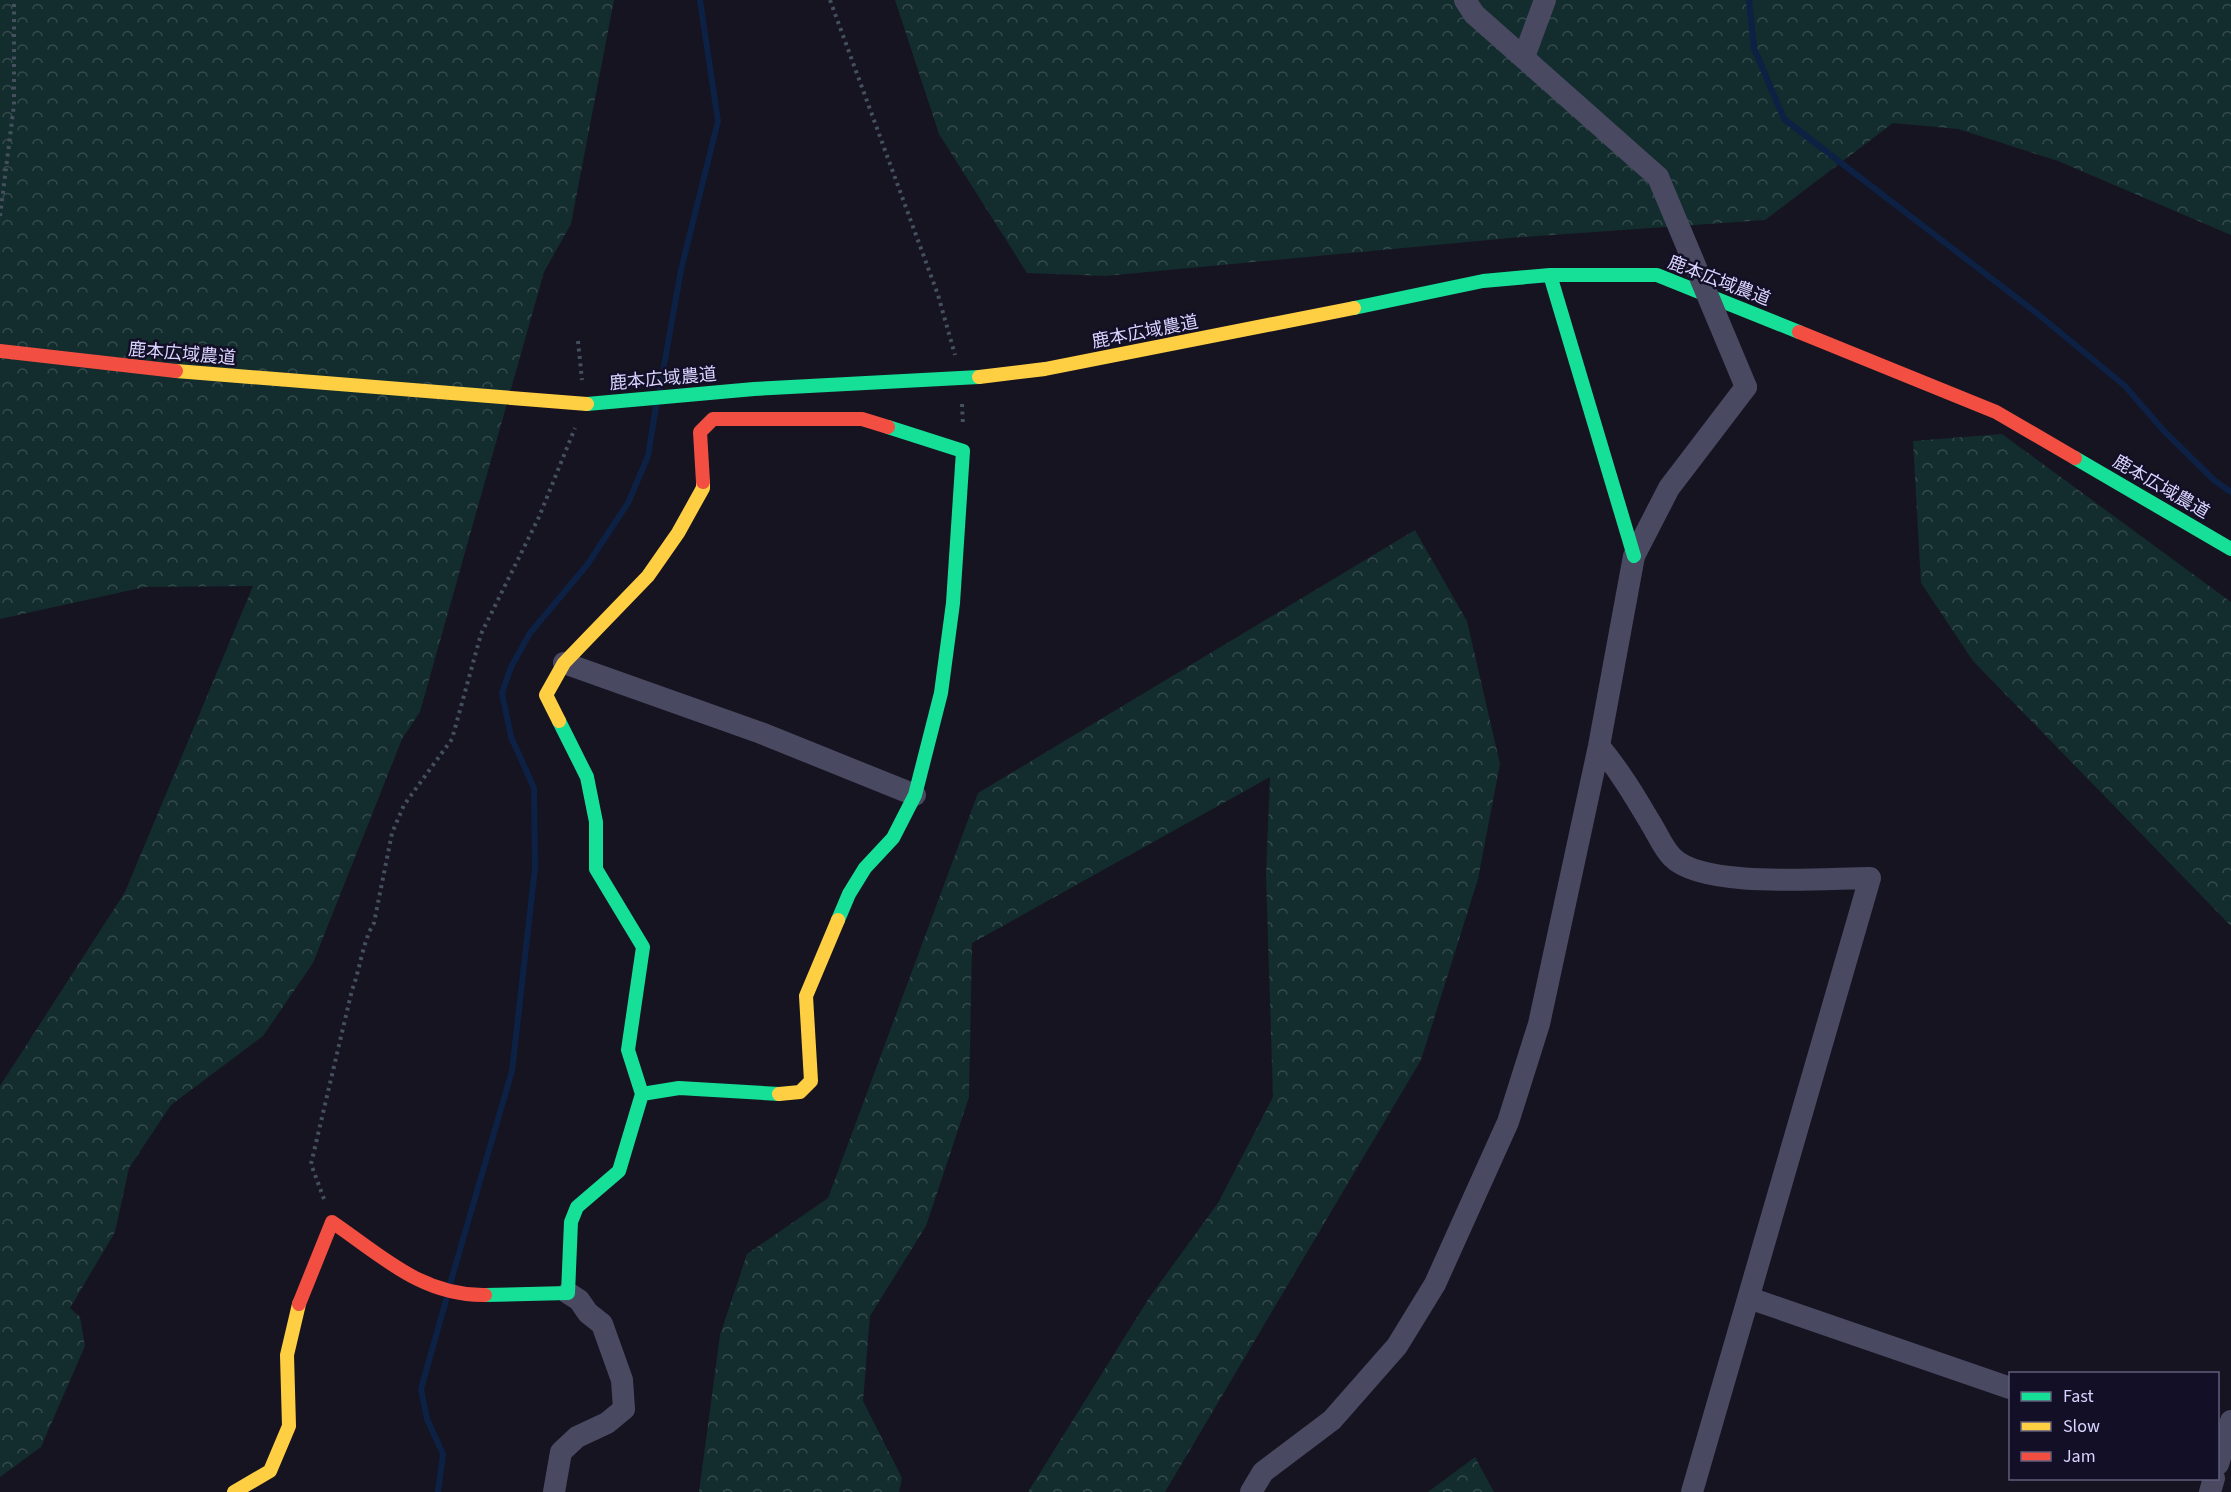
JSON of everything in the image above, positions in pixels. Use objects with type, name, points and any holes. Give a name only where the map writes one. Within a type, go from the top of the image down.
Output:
[{"type":"street","points":[[1251,1492],[1263,1472],[1332,1419],[1356,1395],[1397,1346],[1435,1284],[1508,1122],[1539,1024],[1599,746],[1634,556],[1669,488],[1746,387],[1658,177],[1474,14],[1466,0]]},
{"type":"street","points":[[1524,57],[1545,0]]},
{"type":"street","name":"鹿本広域農道","points":[[0,351],[69,361],[222,376],[584,404],[822,386],[961,379],[1045,369],[1216,337],[1484,281],[1550,275],[1657,275],[1746,309],[1996,412],[2231,549]]},
{"type":"street","points":[[1550,275],[1634,556]]},
{"type":"street","points":[[568,1293],[571,1221],[577,1207],[620,1172],[642,1094],[628,1050],[643,946],[596,869],[596,822],[587,777],[546,695],[564,663],[648,576],[678,533],[703,488],[700,432],[713,419],[862,419],[963,451],[952,603],[941,693],[915,795],[893,838],[865,868],[849,894],[806,996],[811,1081],[800,1092],[788,1095],[679,1088],[642,1094]]},
{"type":"street","points":[[564,663],[761,733],[915,795]]},
{"type":"street","points":[[1599,746],[1618,769],[1671,856],[1684,868],[1701,874],[1737,878],[1870,878],[1692,1492]]},
{"type":"street","points":[[234,1492],[270,1472],[289,1426],[286,1355],[294,1316],[332,1222],[421,1283],[461,1295],[568,1293],[579,1300],[588,1312],[602,1324],[622,1380],[624,1409],[607,1423],[577,1437],[561,1452],[554,1492]]},
{"type":"street","points":[[1749,1298],[2009,1388]]},
{"type":"street","points":[[2219,1459],[2231,1421]]},
{"type":"path","points":[[0,216],[14,105],[14,0]]},
{"type":"path","points":[[830,0],[938,295],[961,379],[963,451]]},
{"type":"path","points":[[332,1222],[311,1164],[352,990],[374,923],[392,833],[404,805],[452,739],[481,634],[539,517],[584,404],[578,341]]},
{"type":"green space","points":[[0,0],[614,0],[571,224],[544,272],[420,712],[402,739],[313,963],[263,1036],[171,1105],[129,1168],[115,1232],[70,1308],[80,1317],[85,1346],[41,1447],[0,1477],[0,1086],[125,892],[253,586],[145,587],[0,619]]},
{"type":"green space","points":[[895,0],[2231,0],[2231,235],[2058,161],[1958,129],[1893,123],[1765,220],[1510,238],[1105,276],[1027,273],[939,134]]},
{"type":"green space","points":[[2002,434],[2231,602],[2231,926],[1973,661],[1921,583],[1913,441]]},
{"type":"green space","points":[[1415,530],[1467,621],[1500,764],[1478,879],[1421,1060],[1165,1492],[1028,1492],[1149,1298],[1218,1203],[1273,1097],[1266,875],[1270,777],[972,943],[969,1097],[926,1226],[870,1316],[863,1401],[902,1478],[899,1492],[699,1492],[720,1335],[747,1254],[828,1198],[978,793]]},
{"type":"green space","points":[[1475,1457],[1494,1492],[1428,1492]]},
{"type":"waterway","points":[[660,388],[681,270],[718,121],[700,0]]},
{"type":"waterway","points":[[1749,0],[1754,48],[1784,119],[2039,315],[2125,386],[2163,430],[2215,481],[2231,492]]},
{"type":"waterway","points":[[450,1284],[512,1071],[535,868],[534,788],[511,737],[502,693],[511,667],[530,633],[587,565],[628,503],[648,456],[656,406]]},
{"type":"waterway","points":[[438,1492],[443,1454],[427,1419],[421,1389],[446,1300]]},
{"type":"traffic: fast","points":[[1550,275],[1634,556]]},
{"type":"traffic: fast","points":[[1354,308],[1483,281],[1550,275],[1657,275],[1799,332]]},
{"type":"traffic: fast","points":[[587,404],[754,389],[979,377]]},
{"type":"traffic: fast","points":[[838,920],[849,894],[865,868],[893,838],[915,795],[941,693],[953,603],[963,451],[888,427]]},
{"type":"traffic: fast","points":[[2075,458],[2231,549]]},
{"type":"traffic: fast","points":[[485,1295],[568,1293],[571,1222],[577,1207],[619,1171],[642,1094],[628,1050],[643,947],[596,869],[596,822],[587,777],[559,721]]},
{"type":"traffic: fast","points":[[642,1094],[679,1088],[779,1094]]},
{"type":"traffic: slow","points":[[979,377],[1045,369],[1354,308]]},
{"type":"traffic: slow","points":[[176,371],[587,404]]},
{"type":"traffic: slow","points":[[559,721],[546,695],[564,663],[648,576],[678,533],[703,488],[703,482]]},
{"type":"traffic: slow","points":[[779,1094],[800,1092],[811,1081],[806,996],[838,920]]},
{"type":"traffic: slow","points":[[234,1492],[270,1471],[289,1426],[287,1355],[299,1304]]},
{"type":"traffic: jam","points":[[1799,332],[1996,412],[2075,458]]},
{"type":"traffic: jam","points":[[0,351],[176,371]]},
{"type":"traffic: jam","points":[[703,482],[700,432],[713,419],[862,419],[888,427]]},
{"type":"traffic: jam","points":[[299,1304],[332,1222],[404,1272],[422,1281],[462,1294],[485,1295]]}]
